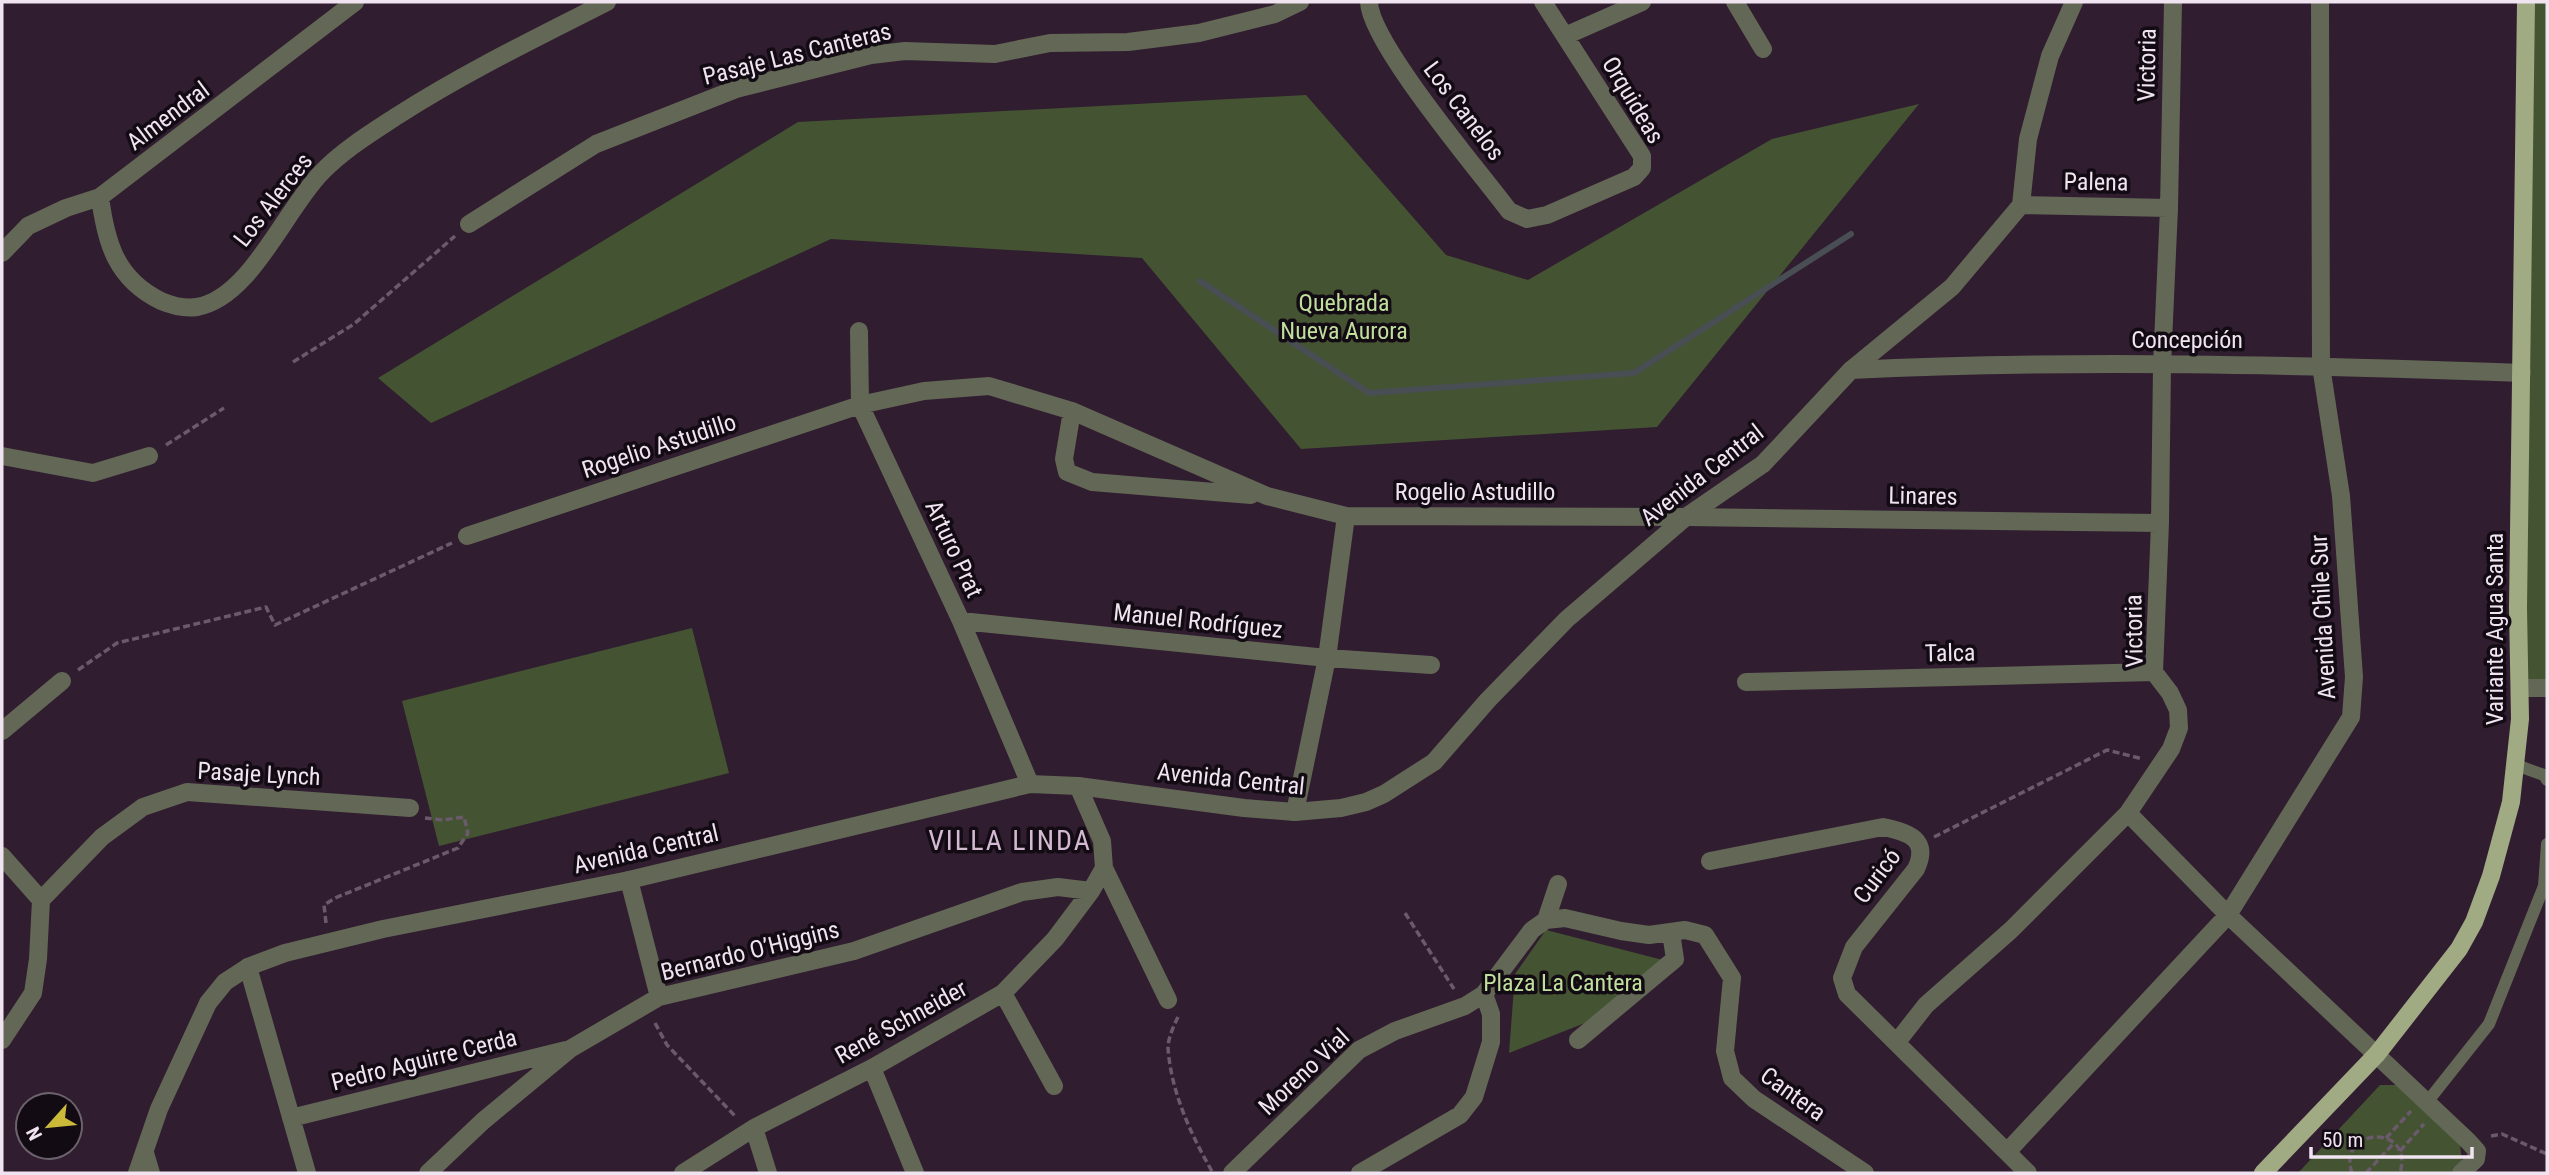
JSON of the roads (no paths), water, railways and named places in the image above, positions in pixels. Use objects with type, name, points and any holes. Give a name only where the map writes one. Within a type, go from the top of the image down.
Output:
[{"type":"main road","name":"Variante Agua Santa","points":[[2263,1173],[2376,1054],[2459,949],[2474,922],[2491,876],[2511,802],[2521,719],[2518,608],[2526,2]]},
{"type":"street","name":"Almendral","points":[[2,253],[27,226],[66,208],[100,197],[355,2]]},
{"type":"street","name":"Los Alerces","points":[[100,197],[107,239],[114,257],[131,281],[153,297],[175,307],[198,307],[220,298],[241,282],[320,173],[362,138],[439,89],[607,2]]},
{"type":"street","name":"Pasaje Las Canteras","points":[[469,224],[596,144],[736,89],[871,55],[905,51],[995,54],[1050,43],[1128,42],[1199,33],[1275,14],[1300,2]]},
{"type":"street","name":"Los Canelos","points":[[1369,2],[1377,29],[1403,71],[1510,211],[1527,219],[1547,215]]},
{"type":"street","name":"Orquideas","points":[[1543,2],[1642,156],[1642,168],[1634,177],[1547,215]]},
{"type":"street","points":[[1565,36],[1643,2]]},
{"type":"street","points":[[1735,2],[1763,49]]},
{"type":"street","points":[[2021,205],[2028,139],[2050,56],[2074,2]]},
{"type":"street","name":"Victoria","points":[[1897,1042],[1926,1005],[2011,930],[2128,813],[2171,749],[2179,728],[2178,710],[2170,693],[2154,672],[2173,2]]},
{"type":"street","name":"Avenida Chile Sur","points":[[2007,1152],[2228,915],[2351,717],[2354,677],[2341,496],[2321,366],[2320,2]]},
{"type":"street","name":"Palena","points":[[2021,205],[2169,208]]},
{"type":"street","name":"Avenida Central","points":[[137,1173],[159,1109],[187,1043],[208,1003],[225,982],[248,967],[285,953],[383,929],[629,880],[1030,784],[1078,786],[1295,812],[1315,812],[1366,803],[1384,794],[1434,762],[1488,700],[1567,619],[1686,517],[1763,464],[1851,369],[1952,287],[2021,205]]},
{"type":"street","name":"Arturo Prat","points":[[859,331],[860,405],[961,621],[1030,784]]},
{"type":"street","name":"Concepción","points":[[1851,369],[1970,364],[2162,365],[2321,366],[2522,373]]},
{"type":"street","name":"Rogelio Astudillo","points":[[467,536],[860,405],[924,391],[989,386],[1072,411],[1267,496],[1346,516],[1686,517]]},
{"type":"street","name":"Rogelio Astudillo","points":[[1072,411],[1065,459],[1067,472],[1092,482],[1267,496]]},
{"type":"street","points":[[2,456],[93,473],[149,456]]},
{"type":"street","points":[[1295,812],[1327,658],[1346,516]]},
{"type":"street","name":"Linares","points":[[1686,517],[2160,523]]},
{"type":"street","name":"Manuel Rodríguez","points":[[961,621],[1327,658],[1431,665]]},
{"type":"street","name":"Talca","points":[[1746,682],[2154,672]]},
{"type":"street","points":[[2,732],[62,681]]},
{"type":"street","points":[[2519,688],[2547,688]]},
{"type":"street","points":[[1078,786],[1102,841],[1104,868],[1174,1007]]},
{"type":"street","name":"Pasaje Lynch","points":[[41,900],[102,837],[144,807],[187,792],[408,808]]},
{"type":"street","points":[[2128,813],[2228,915],[2468,1140],[2477,1151],[2476,1159],[2461,1173]]},
{"type":"street","name":"Curicó","points":[[1710,860],[1883,827],[1905,832],[1920,844],[1922,856],[1916,869],[1854,947],[1842,978],[1847,994],[1897,1042]]},
{"type":"street","points":[[2,856],[41,900],[33,993],[2,1040]]},
{"type":"street","name":"René Schneider","points":[[683,1173],[752,1129],[872,1068],[1003,993],[1055,939],[1091,891],[1104,868]]},
{"type":"street","points":[[629,880],[652,1001]]},
{"type":"street","name":"Moreno Vial","points":[[1232,1173],[1359,1050],[1395,1031],[1465,1006],[1484,994],[1525,938],[1546,920],[1558,884]]},
{"type":"street","name":"Bernardo O’Higgins","points":[[428,1173],[483,1121],[570,1049],[652,1001],[854,951],[1022,892],[1058,887],[1091,891]]},
{"type":"street","points":[[1546,920],[1565,918],[1649,935],[1678,931],[1675,958],[1578,1040]]},
{"type":"street","name":"Cantera","points":[[1678,931],[1705,935],[1732,978],[1725,1051],[1732,1078],[1754,1099],[1865,1173]]},
{"type":"street","points":[[248,967],[307,1173]]},
{"type":"street","points":[[1003,993],[1054,1086]]},
{"type":"street","points":[[1360,1173],[1460,1115],[1474,1097],[1491,1042],[1490,1014],[1484,994]]},
{"type":"street","points":[[1897,1042],[2028,1173]]},
{"type":"street","name":"Pedro Aguirre Cerda","points":[[291,1118],[570,1049]]},
{"type":"street","points":[[872,1068],[915,1173]]},
{"type":"street","points":[[752,1129],[768,1173]]},
{"type":"street","points":[[145,1153],[150,1173]]},
{"type":"lane","points":[[2515,765],[2544,775],[2547,780]]},
{"type":"lane","points":[[2429,1102],[2488,1024],[2543,903],[2547,847]]},
{"type":"waterway","points":[[1200,281],[1369,393],[1634,373],[1851,234]]},
{"type":"district","name":"VILLA LINDA","points":[[1010,840]]},
{"type":"park label","name":"Quebrada Nueva Aurora","points":[[1344,317]]},
{"type":"park label","name":"Plaza La Cantera","points":[[1563,983]]}]
